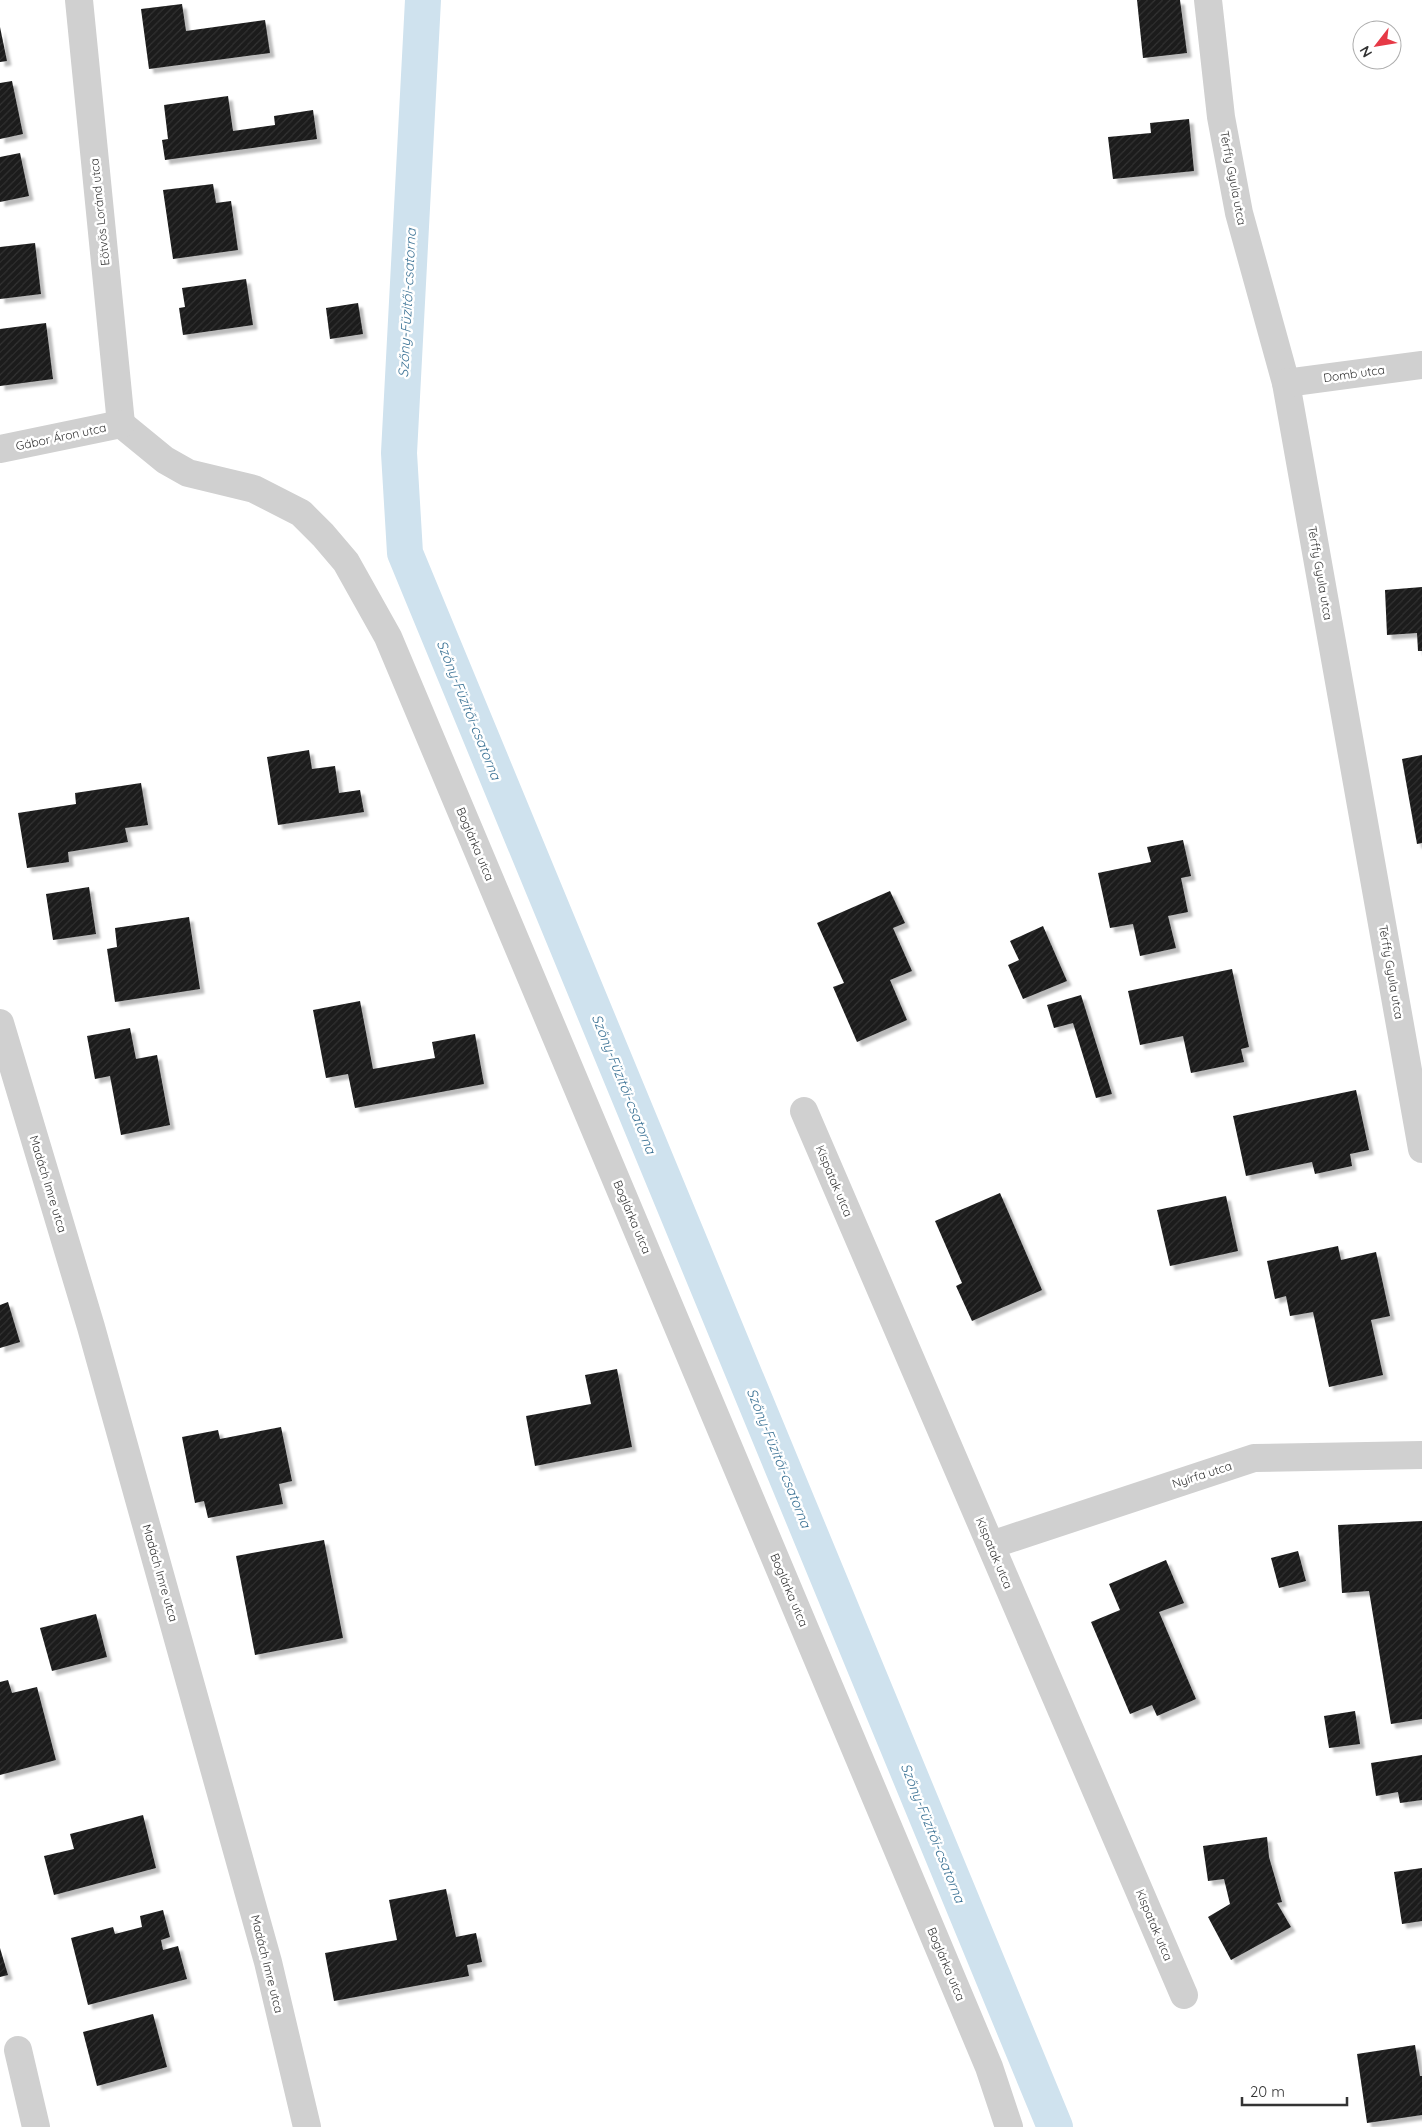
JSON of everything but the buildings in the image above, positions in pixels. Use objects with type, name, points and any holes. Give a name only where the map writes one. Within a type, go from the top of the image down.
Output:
[{"type":"street","name":"Eötvös Loránd utca","points":[[79,0],[121,424]]},
{"type":"street","name":"Térffy Gyula utca","points":[[1208,0],[1221,117],[1239,213],[1286,383],[1422,1149]]},
{"type":"street","name":"Domb utca","points":[[1286,383],[1422,365]]},
{"type":"street","name":"Gábor Áron utca","points":[[0,449],[121,424]]},
{"type":"street","name":"Boglárka utca","points":[[121,424],[165,460],[188,473],[254,489],[301,513],[324,535],[346,562],[388,637],[990,2067],[1009,2127]]},
{"type":"street","name":"Madách Imre utca","points":[[0,1023],[108,1385],[268,1962],[308,2127]]},
{"type":"street","name":"Kispatak utca","points":[[804,1111],[1184,1995]]},
{"type":"street","name":"Nyírfa utca","points":[[991,1545],[1254,1458],[1422,1455]]},
{"type":"street","points":[[18,2050],[36,2127]]},
{"type":"waterway","name":"Szőny-Füzitői-csatorna","points":[[423,0],[399,453],[405,553],[1055,2127]]}]
